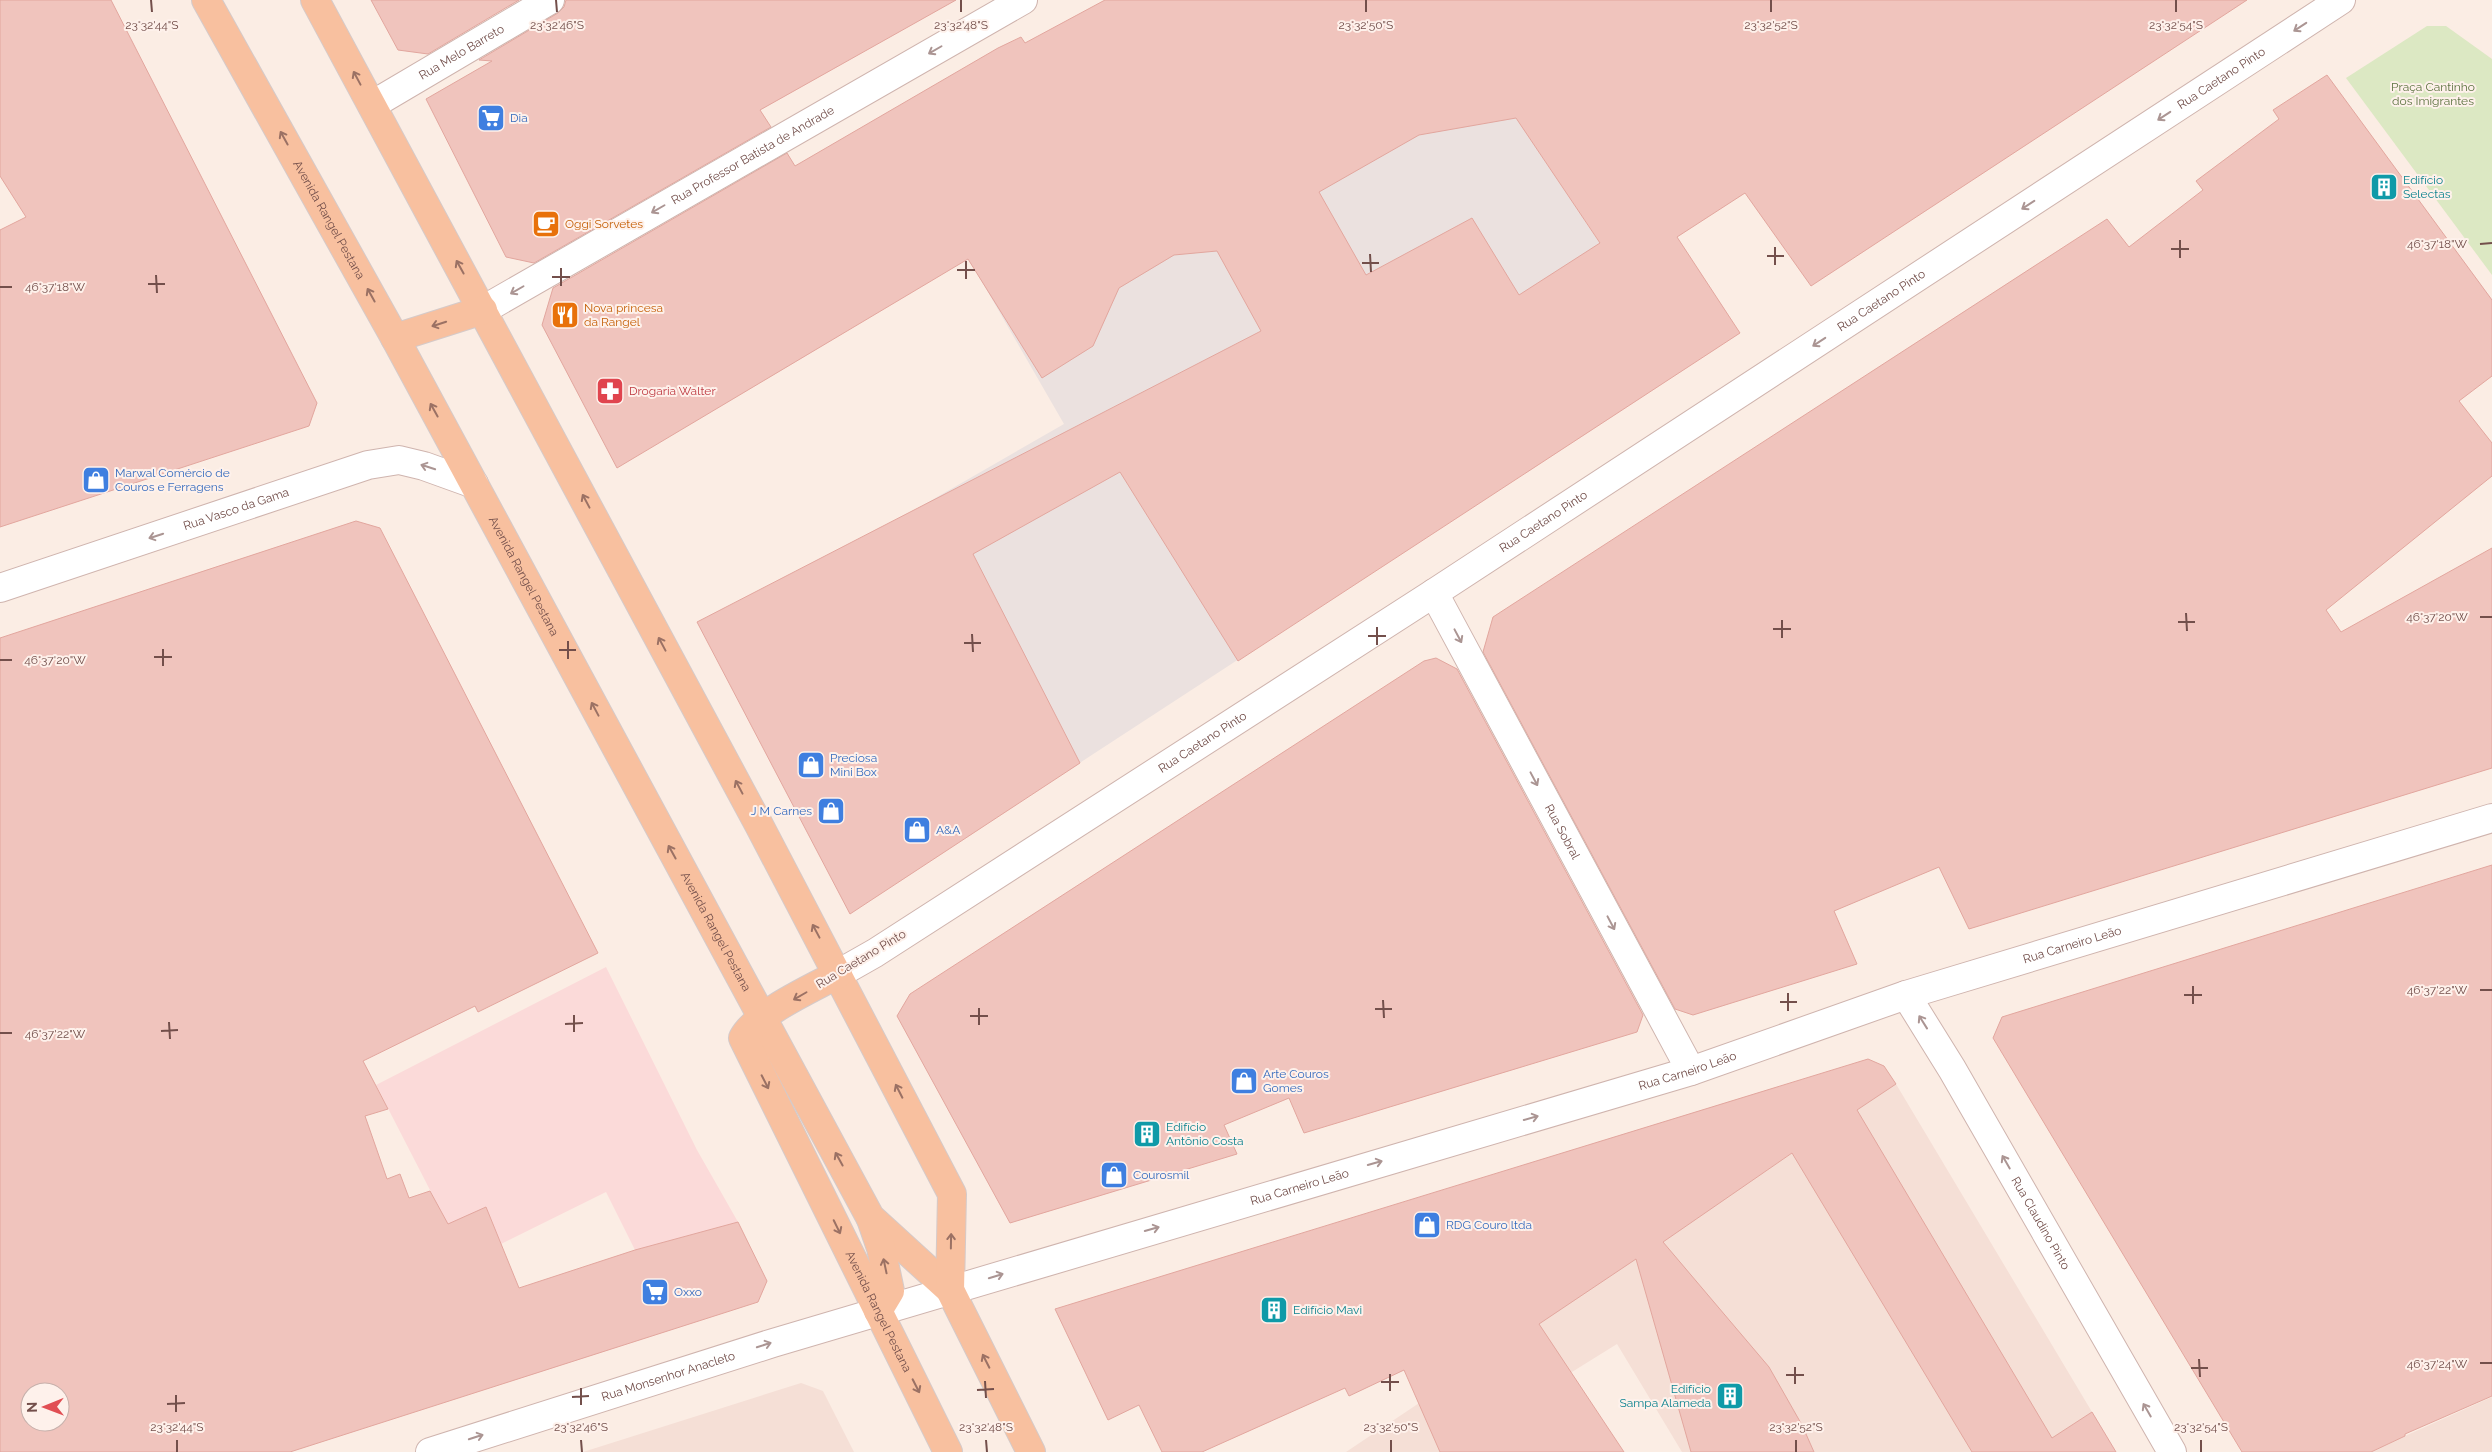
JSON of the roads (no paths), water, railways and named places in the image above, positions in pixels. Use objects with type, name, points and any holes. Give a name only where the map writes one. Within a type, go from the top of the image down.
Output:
[{"type":"main road","name":"Avenida Rangel Pestana","points":[[206,0],[395,338],[870,1217],[950,1290],[1031,1452]]},
{"type":"main road","name":"Avenida Rangel Pestana","points":[[315,0],[838,974],[952,1194],[950,1290]]},
{"type":"main road","points":[[395,338],[483,310]]},
{"type":"main road","name":"Rua Caetano Pinto","points":[[743,1038],[748,1028],[762,1018],[838,974]]},
{"type":"main road","name":"Avenida Rangel Pestana","points":[[743,1038],[948,1452]]},
{"type":"main road","points":[[870,1217],[881,1248],[890,1291],[878,1311]]},
{"type":"street","name":"Rua Melo Barreto","points":[[372,105],[550,0]]},
{"type":"street","name":"Rua Professor Batista de Andrade","points":[[483,310],[1023,0]]},
{"type":"street","name":"Rua Caetano Pinto","points":[[838,974],[875,953],[1434,593],[2341,0]]},
{"type":"street","name":"Rua Vasco da Gama","points":[[0,588],[368,466],[399,460],[424,466],[474,484]]},
{"type":"street","name":"Rua Sobral","points":[[1434,593],[1691,1070]]},
{"type":"street","name":"Rua Carneiro Leão","points":[[878,1311],[1691,1070],[1906,995],[2492,818]]},
{"type":"street","name":"Rua Claudino Pinto","points":[[1906,995],[1952,1069],[2172,1452]]},
{"type":"street","name":"Rua Monsenhor Anacleto","points":[[430,1452],[878,1311]]},
{"type":"place","name":"Dia","points":[[491,118]]},
{"type":"place","name":"Edifício Selectas","points":[[2384,187]]},
{"type":"place","name":"Oggi Sorvetes","points":[[546,224]]},
{"type":"place","name":"Nova princesa da Rangel","points":[[565,315]]},
{"type":"place","name":"Drogaria Walter","points":[[610,391]]},
{"type":"place","name":"Marwal Comércio de Couros e Ferragens","points":[[96,480]]},
{"type":"place","name":"Preciosa Mini Box","points":[[811,765]]},
{"type":"place","name":"J M Carnes","points":[[831,811]]},
{"type":"place","name":"A&A","points":[[917,830]]},
{"type":"place","name":"Arte Couros Gomes","points":[[1244,1081]]},
{"type":"place","name":"Edifício Antônio Costa","points":[[1147,1134]]},
{"type":"place","name":"Courosmil","points":[[1114,1175]]},
{"type":"place","name":"RDG Couro ltda","points":[[1427,1225]]},
{"type":"place","name":"Oxxo","points":[[655,1292]]},
{"type":"place","name":"Edifício Mavi","points":[[1274,1310]]},
{"type":"place","name":"Edifício Sampa Alameda","points":[[1730,1396]]},
{"type":"park label","name":"Praça Cantinho dos Imigrantes","points":[[2433,94]]}]
